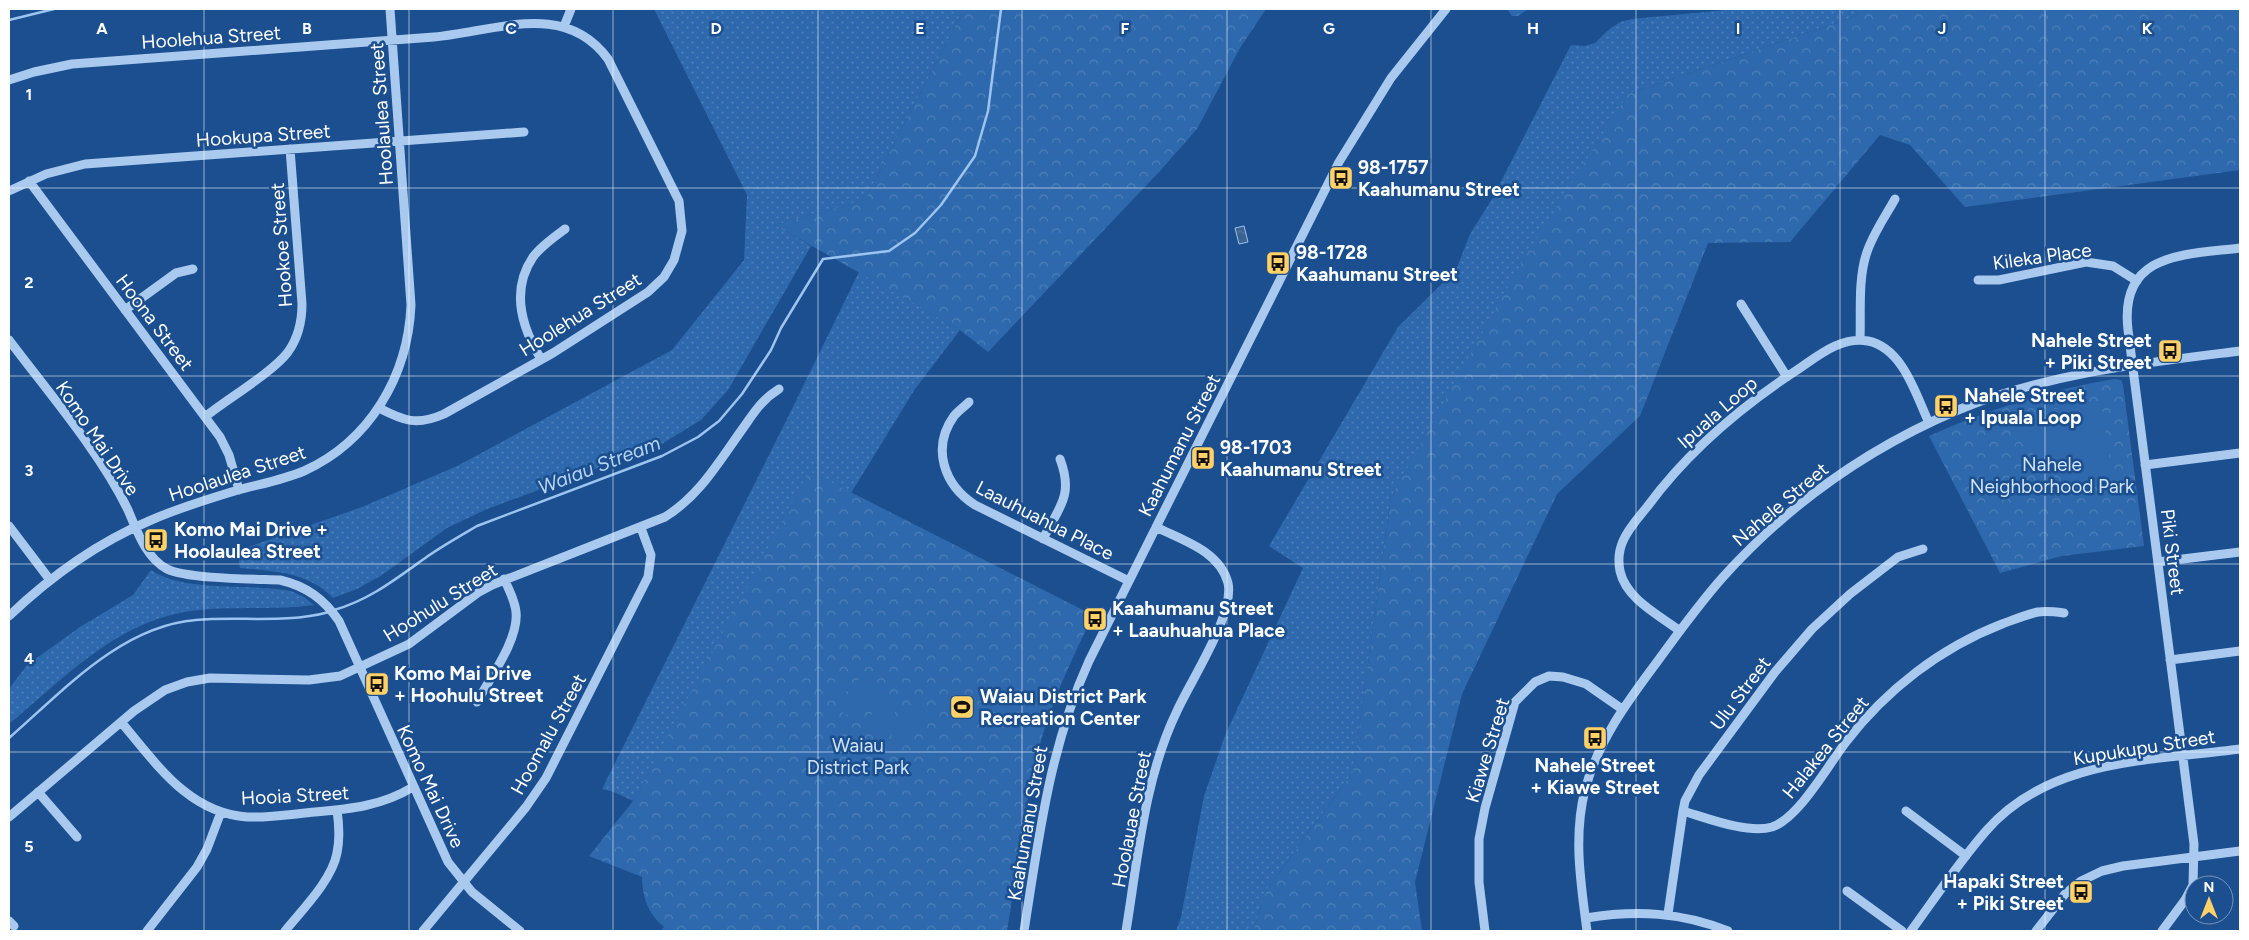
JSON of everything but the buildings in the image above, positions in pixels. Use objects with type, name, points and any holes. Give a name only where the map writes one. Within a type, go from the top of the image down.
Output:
[{"type":"street","name":"Hoolaulea Street","points":[[9,616],[50,580],[100,546],[136,527],[171,511],[288,477],[324,460],[357,434],[379,408],[400,366],[408,339],[410,320],[410,290],[390,9]]},
{"type":"street","points":[[565,24],[571,9]]},
{"type":"street","name":"Kaahumanu Street","points":[[1024,931],[1047,790],[1057,746],[1077,686],[1352,138],[1391,78],[1446,9]]},
{"type":"street","name":"Hoolehua Street","points":[[9,80],[52,68],[94,62],[455,35],[534,19],[554,20],[586,34],[596,43],[608,59],[675,192],[681,209],[682,231],[674,260],[656,284],[541,360],[444,414],[429,420],[407,421],[379,408]]},
{"type":"street","name":"Hookupa Street","points":[[9,191],[46,174],[85,164],[524,132]]},
{"type":"street","name":"Hookoe Street","points":[[205,416],[282,358],[292,344],[299,328],[302,304],[290,149]]},
{"type":"street","name":"Hoona Street","points":[[29,181],[205,416],[225,446],[239,490]]},
{"type":"street","points":[[1895,199],[1866,256],[1863,274],[1860,340],[1881,346],[1898,361],[1929,423]]},
{"type":"street","points":[[541,360],[531,343],[522,320],[520,298],[522,285],[534,257],[565,229]]},
{"type":"street","name":"Piki Street","points":[[2162,931],[2185,900],[2192,885],[2194,857],[2126,312],[2130,293],[2137,281],[2152,266],[2167,258],[2240,248]]},
{"type":"street","name":"Kileka Place","points":[[1978,280],[1999,280],[2086,262],[2113,266],[2137,281]]},
{"type":"street","points":[[126,310],[176,273],[193,268]]},
{"type":"street","points":[[1741,304],[1787,377]]},
{"type":"street","name":"Komo Mai Drive","points":[[9,340],[102,465],[153,558],[166,569],[176,572],[280,580],[304,588],[322,600],[339,621],[442,851],[462,881],[480,899],[520,931]]},
{"type":"street","name":"Ipuala Loop","points":[[1680,631],[1638,600],[1626,586],[1619,564],[1623,540],[1659,490],[1694,451],[1736,413],[1836,345],[1860,340]]},
{"type":"street","name":"Nahele Street","points":[[1587,931],[1578,854],[1582,803],[1597,754],[1622,709],[1680,631],[1723,578],[1790,512],[1847,470],[1929,423],[1958,410],[2024,387],[2066,376],[2132,365],[2240,351]]},
{"type":"street","name":"Hoohulu Street","points":[[9,817],[154,696],[187,682],[222,678],[319,680],[340,676],[409,644],[479,592],[504,579],[641,528],[665,517],[692,497],[709,477],[763,399],[779,389]]},
{"type":"street","name":"Laauhuahua Place","points":[[969,402],[954,416],[944,441],[943,462],[948,478],[958,492],[966,499],[1129,581]]},
{"type":"street","points":[[2145,465],[2240,453]]},
{"type":"street","points":[[1043,538],[1066,492],[1066,479],[1060,459]]},
{"type":"street","points":[[9,526],[50,580]]},
{"type":"street","name":"Hoolauae Street","points":[[1126,931],[1148,797],[1158,757],[1173,718],[1222,620],[1229,601],[1226,577],[1216,560],[1202,550],[1156,527]]},
{"type":"street","name":"Hoomalu Street","points":[[423,931],[462,881],[535,795],[556,761],[648,577],[650,555],[641,528]]},
{"type":"street","name":"Ulu Street","points":[[1668,914],[1683,811],[1699,775],[1776,672],[1812,630],[1850,594],[1898,557],[1923,549]]},
{"type":"street","points":[[2158,562],[2240,552]]},
{"type":"street","points":[[477,702],[509,643],[516,625],[515,606],[504,579]]},
{"type":"street","name":"Halakea Street","points":[[1683,811],[1749,828],[1765,828],[1783,822],[1798,807],[1846,741],[1868,716],[1907,679],[1946,652],[1998,626],[2039,612],[2064,613]]},
{"type":"street","points":[[2170,660],[2240,650]]},
{"type":"street","name":"Kiawe Street","points":[[1485,931],[1479,882],[1479,839],[1485,808],[1515,702],[1535,682],[1549,676],[1563,676],[1586,684],[1622,709]]},
{"type":"street","name":"Hooia Street","points":[[121,722],[174,784],[195,800],[221,812],[255,817],[337,810],[376,804],[413,787]]},
{"type":"street","name":"Kupukupu Street","points":[[1911,931],[1986,830],[2008,810],[2030,794],[2055,781],[2095,768],[2240,749]]},
{"type":"street","points":[[38,792],[77,837]]},
{"type":"street","points":[[285,931],[324,882],[334,864],[338,846],[337,810]]},
{"type":"street","points":[[147,931],[197,867],[210,844],[221,812]]},
{"type":"street","points":[[1906,812],[1966,856]]},
{"type":"street","points":[[2036,931],[2065,894],[2091,876],[2123,866],[2240,851]]},
{"type":"street","points":[[1847,890],[1902,931]]},
{"type":"street","points":[[1586,918],[1638,912],[1668,914],[1702,921],[1728,931]]},
{"type":"green space","points":[[654,9],[964,9],[865,200],[776,225],[811,246],[728,390],[701,420],[660,445],[487,509],[447,528],[382,575],[357,589],[333,598],[313,583],[290,574],[240,568],[237,551],[362,507],[457,466],[672,350],[744,260],[747,195]]},
{"type":"green space","points":[[964,9],[1266,9],[1240,48],[1197,129],[1160,171],[988,352],[960,330],[775,225],[865,200]]},
{"type":"green space","points":[[1507,9],[1528,9],[1518,16],[1512,16]]},
{"type":"green space","points":[[1737,9],[1854,9],[1859,15],[1628,94],[1391,497],[1353,772],[1267,889],[1253,931],[1176,931],[1181,917],[1204,796],[1226,733],[1303,568],[1269,546],[1398,327],[1456,270],[1470,234],[1492,199],[1571,45],[1585,46],[1595,43],[1620,22],[1632,19]]},
{"type":"green space","points":[[1854,9],[2240,9],[2240,170],[1965,207],[1910,145],[1880,135],[1790,242],[1708,243],[1640,416],[1557,494],[1462,694],[1415,882],[1422,931],[1253,931],[1267,889],[1353,772],[1391,497],[1522,262],[1628,94],[1859,15]]},
{"type":"green space","points":[[859,272],[960,330],[915,389],[851,493],[995,566],[670,735],[633,801],[614,792],[602,789],[789,415]]},
{"type":"green space","name":"Nahele Neighborhood Park","points":[[2114,379],[2121,380],[2123,385],[2144,546],[2062,556],[2000,573],[1929,436],[1974,417],[2020,401],[2090,383]]},
{"type":"green space","points":[[2101,401],[2114,487],[2079,482],[2053,469],[2032,447],[2017,416]]},
{"type":"green space","name":"Waiau District Park","points":[[809,471],[1093,615],[1059,690],[1042,737],[1030,785],[1007,931],[661,931],[664,927],[654,917],[647,905],[642,877],[589,856],[633,801]]},
{"type":"green space","points":[[151,570],[181,582],[199,585],[291,591],[304,597],[314,605],[282,608],[200,610],[158,619],[134,629],[90,656],[9,724],[9,689],[27,665],[80,627],[133,595]]},
{"type":"green space","points":[[842,673],[853,678],[842,700],[831,694]]},
{"type":"green space","points":[[859,679],[877,688],[860,721],[842,712]]},
{"type":"green space","points":[[883,691],[901,700],[885,733],[867,724]]},
{"type":"green space","points":[[908,704],[926,712],[909,745],[891,737]]},
{"type":"water","points":[[1244,226],[1248,242],[1239,244],[1235,228]]},
{"type":"waterway","points":[[9,20],[54,9]]},
{"type":"waterway","name":"Waiau Stream","points":[[334,610],[371,594],[477,526],[662,456],[698,437],[719,421],[742,394],[771,350],[781,328],[823,259],[889,251],[915,233],[941,205],[975,156],[988,111],[1001,9]]},
{"type":"waterway","name":"Waiau Stream","points":[[9,738],[95,664],[143,634],[169,625],[196,620],[296,618],[329,612]]},
{"type":"place","name":"98-1757 Kaahumanu Street","points":[[1341,178]]},
{"type":"place","name":"98-1728 Kaahumanu Street","points":[[1278,263]]},
{"type":"place","name":"Nahele Street + Piki Street","points":[[2170,351]]},
{"type":"place","name":"Nahele Street + Ipuala Loop","points":[[1946,406]]},
{"type":"place","name":"98-1703 Kaahumanu Street","points":[[1203,458]]},
{"type":"place","name":"Komo Mai Drive + Hoolaulea Street","points":[[156,540]]},
{"type":"place","name":"Kaahumanu Street + Laauhuahua Place","points":[[1095,619]]},
{"type":"place","name":"Komo Mai Drive + Hoohulu Street","points":[[377,684]]},
{"type":"place","name":"Waiau District Park Recreation Center","points":[[962,707]]},
{"type":"place","name":"Nahele Street + Kiawe Street","points":[[1595,738]]},
{"type":"place","name":"Hapaki Street + Piki Street","points":[[2081,892]]}]
